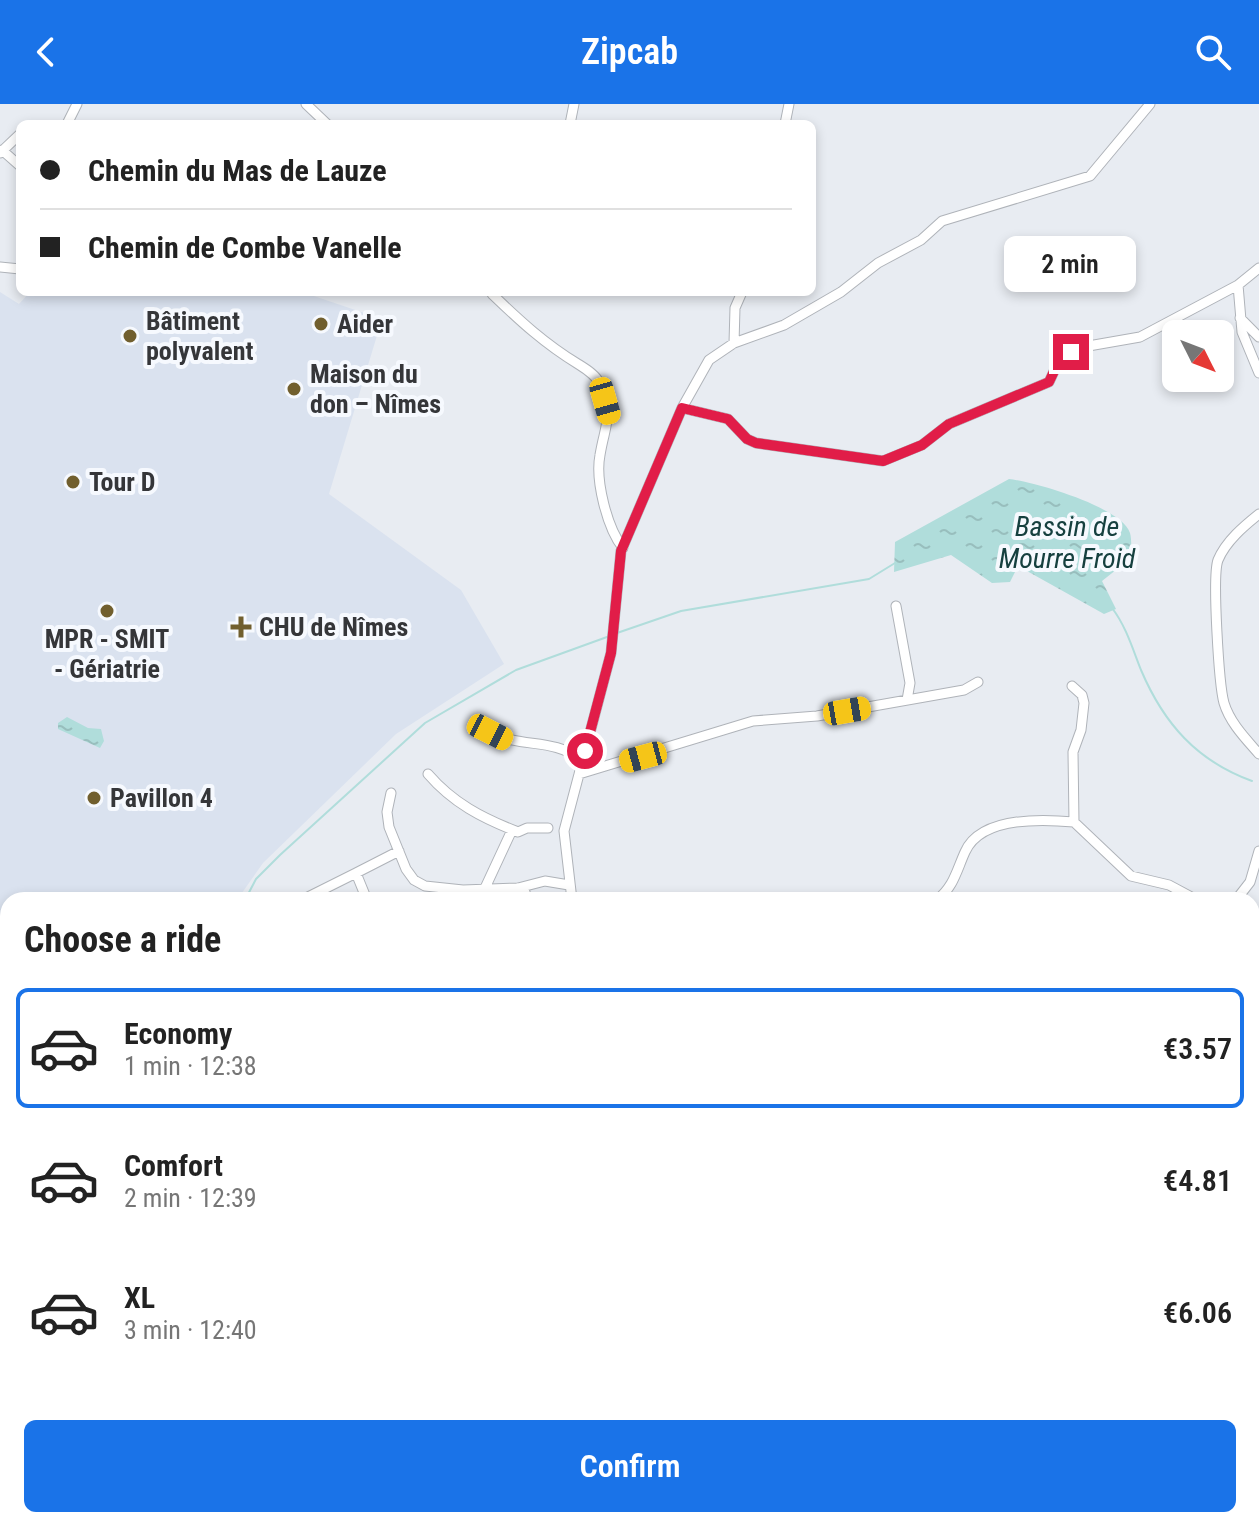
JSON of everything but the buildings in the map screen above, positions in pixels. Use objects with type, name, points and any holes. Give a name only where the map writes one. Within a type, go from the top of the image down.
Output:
[{"type":"street","points":[[306,104],[323,120]]},
{"type":"street","points":[[570,892],[564,831],[614,635],[621,545],[630,535],[682,408],[709,360],[734,343],[784,325],[831,298],[878,263],[921,240],[942,221],[1090,176],[1150,104]]},
{"type":"street","points":[[1,152],[16,138]]},
{"type":"street","points":[[682,408],[728,419],[747,439],[756,443],[883,461],[922,445],[949,424],[1049,382],[1056,367],[1077,348],[1140,337],[1238,285],[1259,268]]},
{"type":"street","points":[[1238,285],[1246,348],[1259,373]]},
{"type":"street","points":[[494,296],[542,342],[588,370],[599,381],[610,421],[599,457],[605,510],[610,530],[621,545]]},
{"type":"street","points":[[734,343],[735,308],[740,296]]},
{"type":"street","points":[[1240,318],[1259,337]]},
{"type":"street","points":[[1259,514],[1243,525],[1226,547],[1217,568],[1219,674],[1224,703],[1230,718],[1259,754]]},
{"type":"street","points":[[896,606],[910,683],[907,700]]},
{"type":"street","points":[[579,774],[753,721],[817,716],[964,690],[978,682]]},
{"type":"street","points":[[1072,686],[1082,695],[1084,703],[1081,730],[1073,752],[1074,822]]},
{"type":"street","points":[[490,732],[509,742],[557,745],[582,760]]},
{"type":"street","points":[[428,774],[459,804],[512,830],[548,828]]},
{"type":"street","points":[[391,793],[387,812],[399,851],[414,880],[425,886],[463,890],[518,888],[545,881],[569,885]]},
{"type":"street","points":[[946,892],[952,886],[966,849],[986,831],[1013,822],[1074,822],[1131,876],[1169,885],[1182,892]]},
{"type":"street","points":[[485,888],[512,830]]},
{"type":"street","points":[[318,892],[399,851]]},
{"type":"street","points":[[1242,892],[1250,882],[1259,851]]},
{"type":"street","points":[[356,873],[364,892]]},
{"type":"street","points":[[515,892],[518,888]]},
{"type":"street","points":[[518,888],[525,892]]},
{"type":"shaded area","name":"CHU de Nîmes","points":[[0,292],[19,304],[26,296],[314,296],[382,319],[329,494],[461,590],[504,664],[396,734],[263,863],[243,892],[0,892]]},
{"type":"water","name":"Bassin de Mourre Froid","points":[[1009,479],[1076,497],[1124,523],[1131,536],[1131,558],[1102,581],[1116,609],[1104,614],[1018,566],[1010,582],[992,583],[951,555],[894,572],[895,542]]},
{"type":"water","points":[[67,717],[88,728],[101,729],[104,741],[100,748],[58,729],[58,723]]},
{"type":"waterway","points":[[617,633],[681,611],[869,579],[895,563]]},
{"type":"waterway","points":[[1112,608],[1125,630],[1150,689],[1172,724],[1215,763],[1252,781]]},
{"type":"waterway","points":[[249,892],[256,879],[280,855],[425,723],[516,670],[607,637]]},
{"type":"place","name":"Aider","points":[[321,324]]},
{"type":"place","name":"Bâtiment polyvalent","points":[[130,336]]},
{"type":"place","name":"Maison du don – Nîmes","points":[[294,389]]},
{"type":"place","name":"Tour D","points":[[73,482]]},
{"type":"place","name":"MPR - SMIT - Gériatrie","points":[[107,611]]},
{"type":"place","name":"CHU de Nîmes","points":[[241,627]]},
{"type":"place","name":"Pavillon 4","points":[[94,798]]},
{"type":"route","points":[[585,751],[611,653],[621,551],[682,408],[728,419],[747,439],[756,443],[883,461],[922,445],[949,424],[1049,382],[1056,367],[1071,352]]}]
